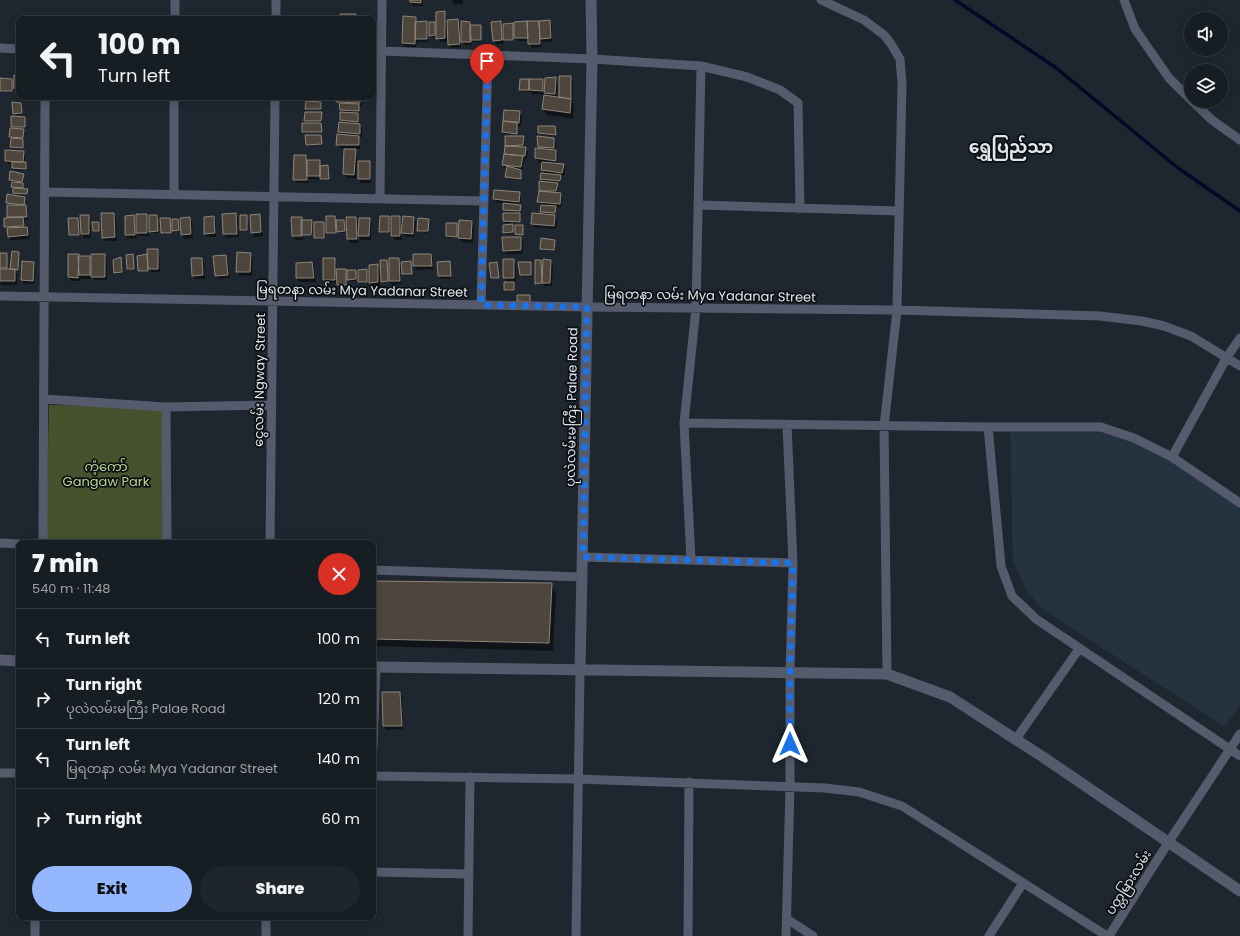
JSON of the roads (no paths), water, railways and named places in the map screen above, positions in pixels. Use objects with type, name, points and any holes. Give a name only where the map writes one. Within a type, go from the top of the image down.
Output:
[{"type":"street","points":[[174,16],[175,0]]},
{"type":"street","points":[[276,0],[276,16]]},
{"type":"street","points":[[380,199],[382,0]]},
{"type":"street","name":"ပုလဲလမ်းမကြီး Palae Road","points":[[580,671],[592,59],[590,0]]},
{"type":"street","points":[[821,0],[864,20],[884,35],[900,59],[902,84],[897,310],[884,426],[887,674]]},
{"type":"street","points":[[1124,0],[1135,29],[1169,78],[1184,92]]},
{"type":"street","points":[[0,48],[16,49]]},
{"type":"street","points":[[382,51],[592,59],[701,66],[747,77],[780,90],[798,103],[800,209]]},
{"type":"street","points":[[481,305],[488,55]]},
{"type":"street","points":[[691,560],[684,423],[696,308],[701,66]]},
{"type":"street","points":[[43,540],[45,100]]},
{"type":"street","points":[[174,100],[174,195]]},
{"type":"street","name":"ငွေလမ်း Ngway Street","points":[[270,540],[275,100]]},
{"type":"street","points":[[1200,108],[1212,120],[1240,140]]},
{"type":"street","points":[[45,192],[484,201]]},
{"type":"street","points":[[698,205],[899,211]]},
{"type":"street","name":"မြရတနာ လမ်း Mya Yadanar Street","points":[[0,296],[587,307],[897,310],[1100,316],[1142,321],[1164,326],[1191,336],[1240,366]]},
{"type":"street","points":[[1172,457],[1227,357],[1240,338]]},
{"type":"street","points":[[44,399],[166,407],[272,405]]},
{"type":"street","points":[[166,407],[167,540]]},
{"type":"street","points":[[684,423],[1101,427],[1134,438],[1172,457],[1240,503]]},
{"type":"street","points":[[786,936],[793,563],[787,424]]},
{"type":"street","points":[[988,427],[1001,566],[1012,596],[1036,620],[1240,756]]},
{"type":"street","points":[[0,543],[16,544]]},
{"type":"street","points":[[583,557],[793,563]]},
{"type":"street","points":[[376,570],[582,577]]},
{"type":"street","points":[[1016,739],[1079,649]]},
{"type":"street","points":[[0,660],[16,661]]},
{"type":"street","points":[[376,667],[887,674],[950,697],[1016,739],[1240,891]]},
{"type":"street","points":[[576,936],[580,671]]},
{"type":"street","name":"ပတ္တမြားလမ်း","points":[[1108,936],[1240,734]]},
{"type":"street","points":[[0,773],[16,773]]},
{"type":"street","points":[[376,776],[578,778],[790,786],[859,792],[902,806],[1108,936]]},
{"type":"street","points":[[468,936],[470,777]]},
{"type":"street","points":[[688,936],[689,782]]},
{"type":"street","points":[[376,872],[468,874]]},
{"type":"street","points":[[989,936],[1023,883]]},
{"type":"street","points":[[787,919],[813,936]]},
{"type":"street","points":[[35,920],[35,936]]},
{"type":"street","points":[[266,920],[266,936]]},
{"type":"waterway","points":[[955,0],[1055,67],[1178,168],[1240,211]]},
{"type":"district","name":"ရွှေပြည်သာ","points":[[1011,147]]},
{"type":"park label","name":"ကံ့ကော် Gangaw Park","points":[[106,474]]}]
